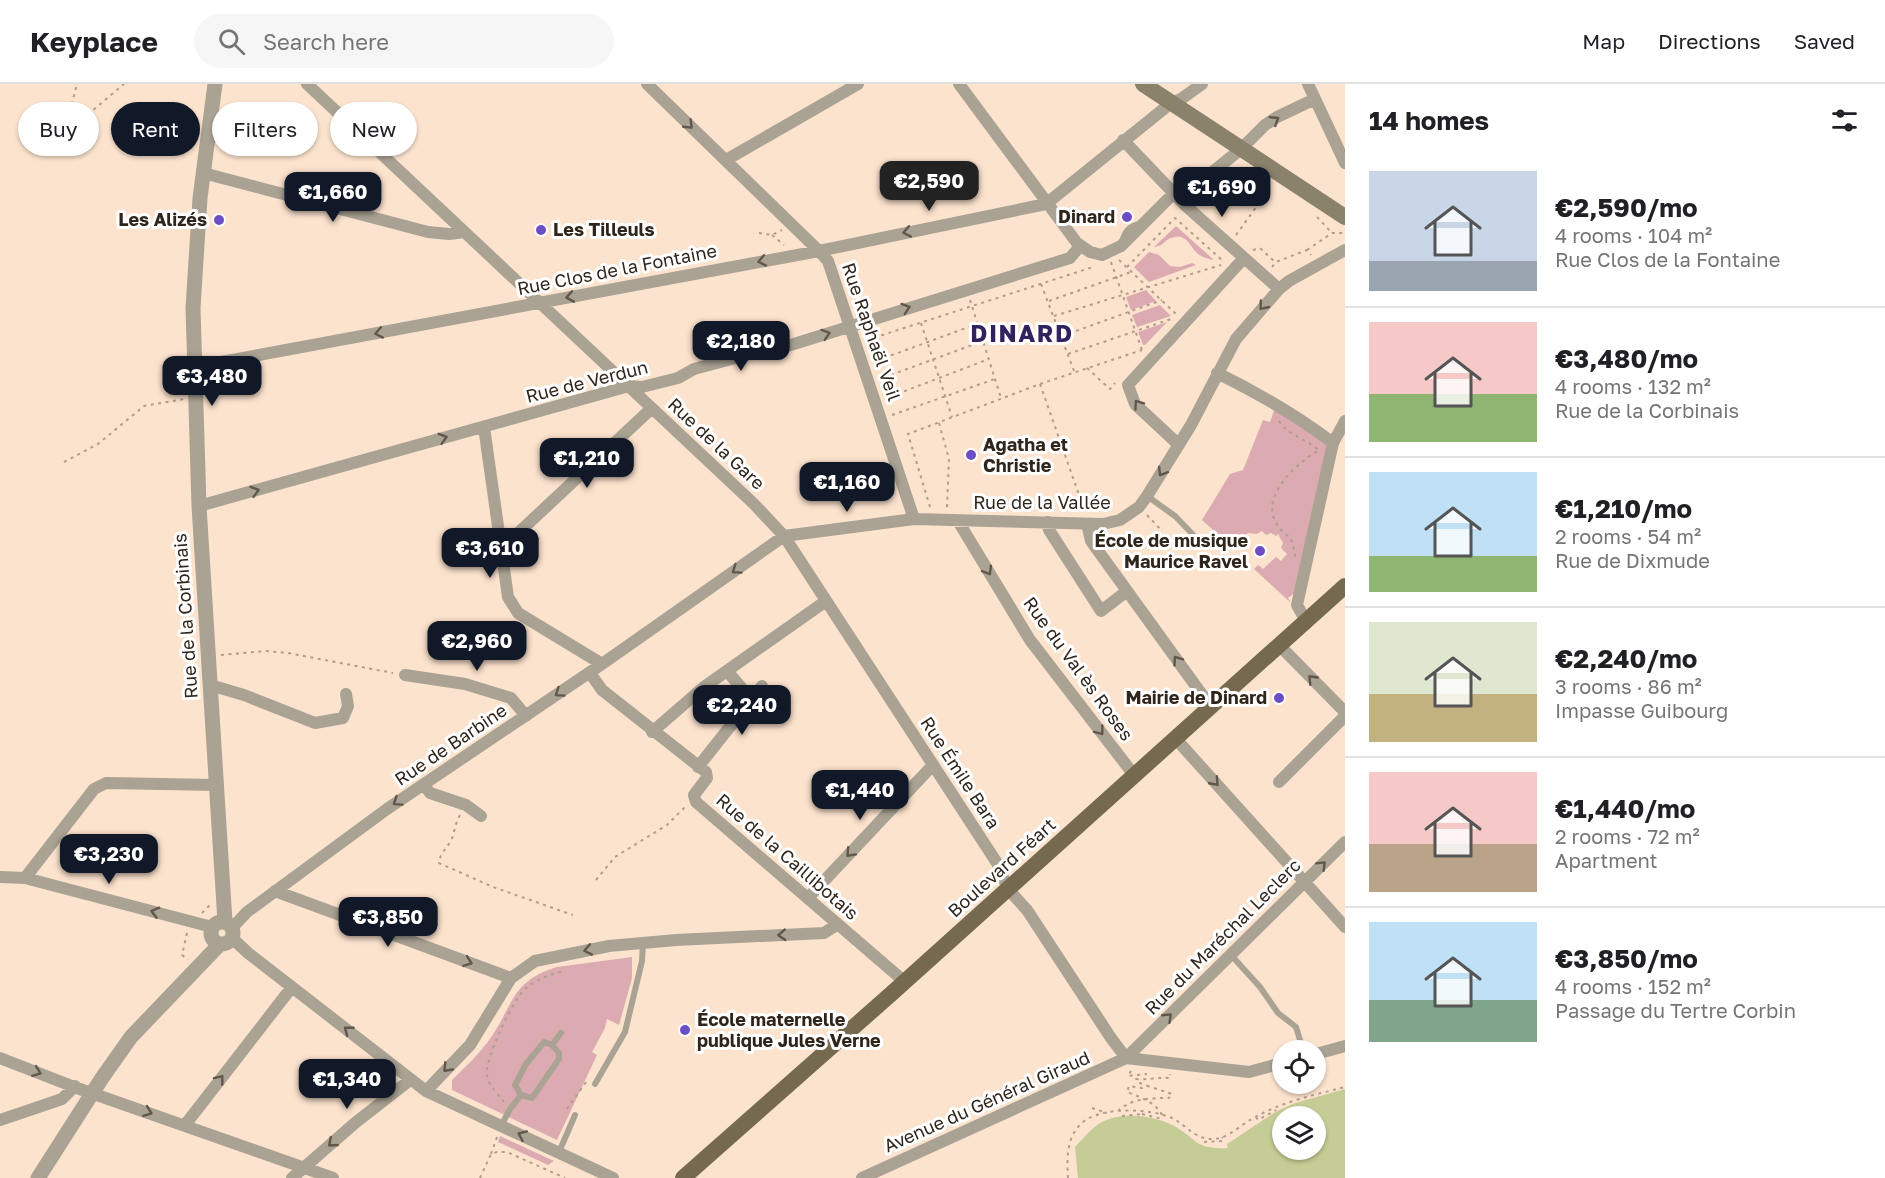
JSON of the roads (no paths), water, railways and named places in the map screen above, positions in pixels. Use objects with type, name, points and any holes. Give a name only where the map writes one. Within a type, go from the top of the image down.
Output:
[{"type":"main road","points":[[1143,84],[1345,217]]},
{"type":"main road","name":"Boulevard Féart","points":[[683,1178],[905,982],[1345,586]]},
{"type":"street","name":"Rue de la Corbinais","points":[[215,84],[200,198],[193,308],[199,506],[224,932]]},
{"type":"street","name":"Rue de la Gare","points":[[307,84],[754,504],[784,536]]},
{"type":"street","name":"Rue Raphaël Veil","points":[[647,84],[828,261],[914,519]]},
{"type":"street","points":[[726,160],[858,84]]},
{"type":"street","points":[[959,84],[1046,204],[1080,246],[1097,254],[1114,254],[1144,223],[1241,149],[1265,125],[1315,99]]},
{"type":"street","points":[[1046,204],[1171,103],[1202,84]]},
{"type":"street","points":[[1308,84],[1345,163]]},
{"type":"street","points":[[1123,140],[1177,196],[1279,289]]},
{"type":"street","points":[[204,172],[428,232],[449,234],[464,232]]},
{"type":"street","name":"Rue Clos de la Fontaine","points":[[194,368],[819,250],[1046,204]]},
{"type":"street","name":"Rue de Verdun","points":[[199,506],[629,386],[642,387],[678,378],[694,369],[781,348],[1070,258],[1080,246]]},
{"type":"street","name":"Rue de la Vallée","points":[[784,536],[914,519],[1087,524],[1104,524],[1120,520],[1139,507],[1147,496],[1179,445],[1236,339],[1279,289],[1289,281],[1345,250]]},
{"type":"street","points":[[1179,445],[1135,404],[1128,384],[1244,258]]},
{"type":"street","points":[[1217,373],[1260,394],[1299,417],[1334,443]]},
{"type":"street","points":[[502,548],[652,408]]},
{"type":"street","points":[[1306,621],[1297,606],[1334,443],[1345,421]]},
{"type":"street","points":[[484,427],[508,597],[518,613],[602,664]]},
{"type":"street","name":"Rue du Val ès Roses","points":[[946,521],[1030,640],[1134,775]]},
{"type":"street","points":[[1048,522],[1049,530],[1101,611],[1127,591]]},
{"type":"street","points":[[1087,524],[1091,541],[1211,707]]},
{"type":"street","name":"Rue Émile Bara","points":[[784,536],[997,863],[1008,889],[1027,910],[1126,1058]]},
{"type":"street","name":"Rue de Barbine","points":[[224,932],[275,891],[424,785],[590,673],[784,536]]},
{"type":"street","points":[[652,732],[704,687],[826,601]]},
{"type":"street","points":[[1279,782],[1345,714],[1280,645]]},
{"type":"street","points":[[727,671],[751,699]]},
{"type":"street","points":[[590,673],[602,690],[652,732],[699,767],[762,686]]},
{"type":"street","points":[[405,675],[465,684],[511,698],[526,716]]},
{"type":"street","points":[[210,685],[244,695],[315,723],[343,718],[348,706],[346,694]]},
{"type":"street","points":[[1176,739],[1345,927]]},
{"type":"street","points":[[808,898],[933,765]]},
{"type":"street","name":"Rue de la Caillibotais","points":[[699,767],[706,772],[707,778],[695,792],[694,798],[905,982]]},
{"type":"street","points":[[25,878],[94,789],[106,783],[216,784]]},
{"type":"street","points":[[424,785],[430,793],[466,805],[481,816]]},
{"type":"street","name":"Rue du Maréchal Leclerc","points":[[1126,1058],[1345,842]]},
{"type":"street","points":[[0,877],[25,878],[224,932],[426,1091],[613,1178]]},
{"type":"street","points":[[275,891],[511,978]]},
{"type":"street","points":[[426,1091],[470,1045],[511,978],[535,961],[609,946],[824,933],[838,924]]},
{"type":"street","points":[[38,1178],[131,1037],[224,932]]},
{"type":"street","points":[[184,1125],[292,987]]},
{"type":"street","points":[[1326,1051],[1345,1046]]},
{"type":"street","points":[[0,1058],[333,1178]]},
{"type":"street","points":[[1126,1058],[1249,1072],[1272,1066]]},
{"type":"street","name":"Avenue du Général Giraud","points":[[862,1178],[1126,1058]]},
{"type":"street","points":[[292,1178],[410,1080]]},
{"type":"street","points":[[0,1120],[62,1099],[75,1086]]},
{"type":"lane","points":[[1147,496],[1175,516],[1203,545]]},
{"type":"lane","points":[[595,1084],[625,1032],[642,961],[643,943]]},
{"type":"lane","points":[[1231,955],[1260,987],[1278,1013],[1296,1027],[1300,1040]]},
{"type":"lane","points":[[552,1045],[561,1033]]},
{"type":"lane","points":[[544,1042],[552,1045],[560,1053],[559,1059],[532,1098],[521,1095],[515,1085],[526,1064],[544,1042]]},
{"type":"lane","points":[[501,1126],[521,1095]]},
{"type":"lane","points":[[559,1152],[575,1114]]},
{"type":"place","name":"Dinard","points":[[1127,217]]},
{"type":"place","name":"Les Alizés","points":[[219,220]]},
{"type":"place","name":"Les Tilleuls","points":[[541,230]]},
{"type":"place","name":"Agatha et Christie","points":[[971,455]]},
{"type":"place","name":"École de musique Maurice Ravel","points":[[1260,551]]},
{"type":"place","name":"Mairie de Dinard","points":[[1279,698]]},
{"type":"place","name":"École maternelle publique Jules Verne","points":[[685,1030]]},
{"type":"district","name":"DINARD","points":[[1022,334]]}]
